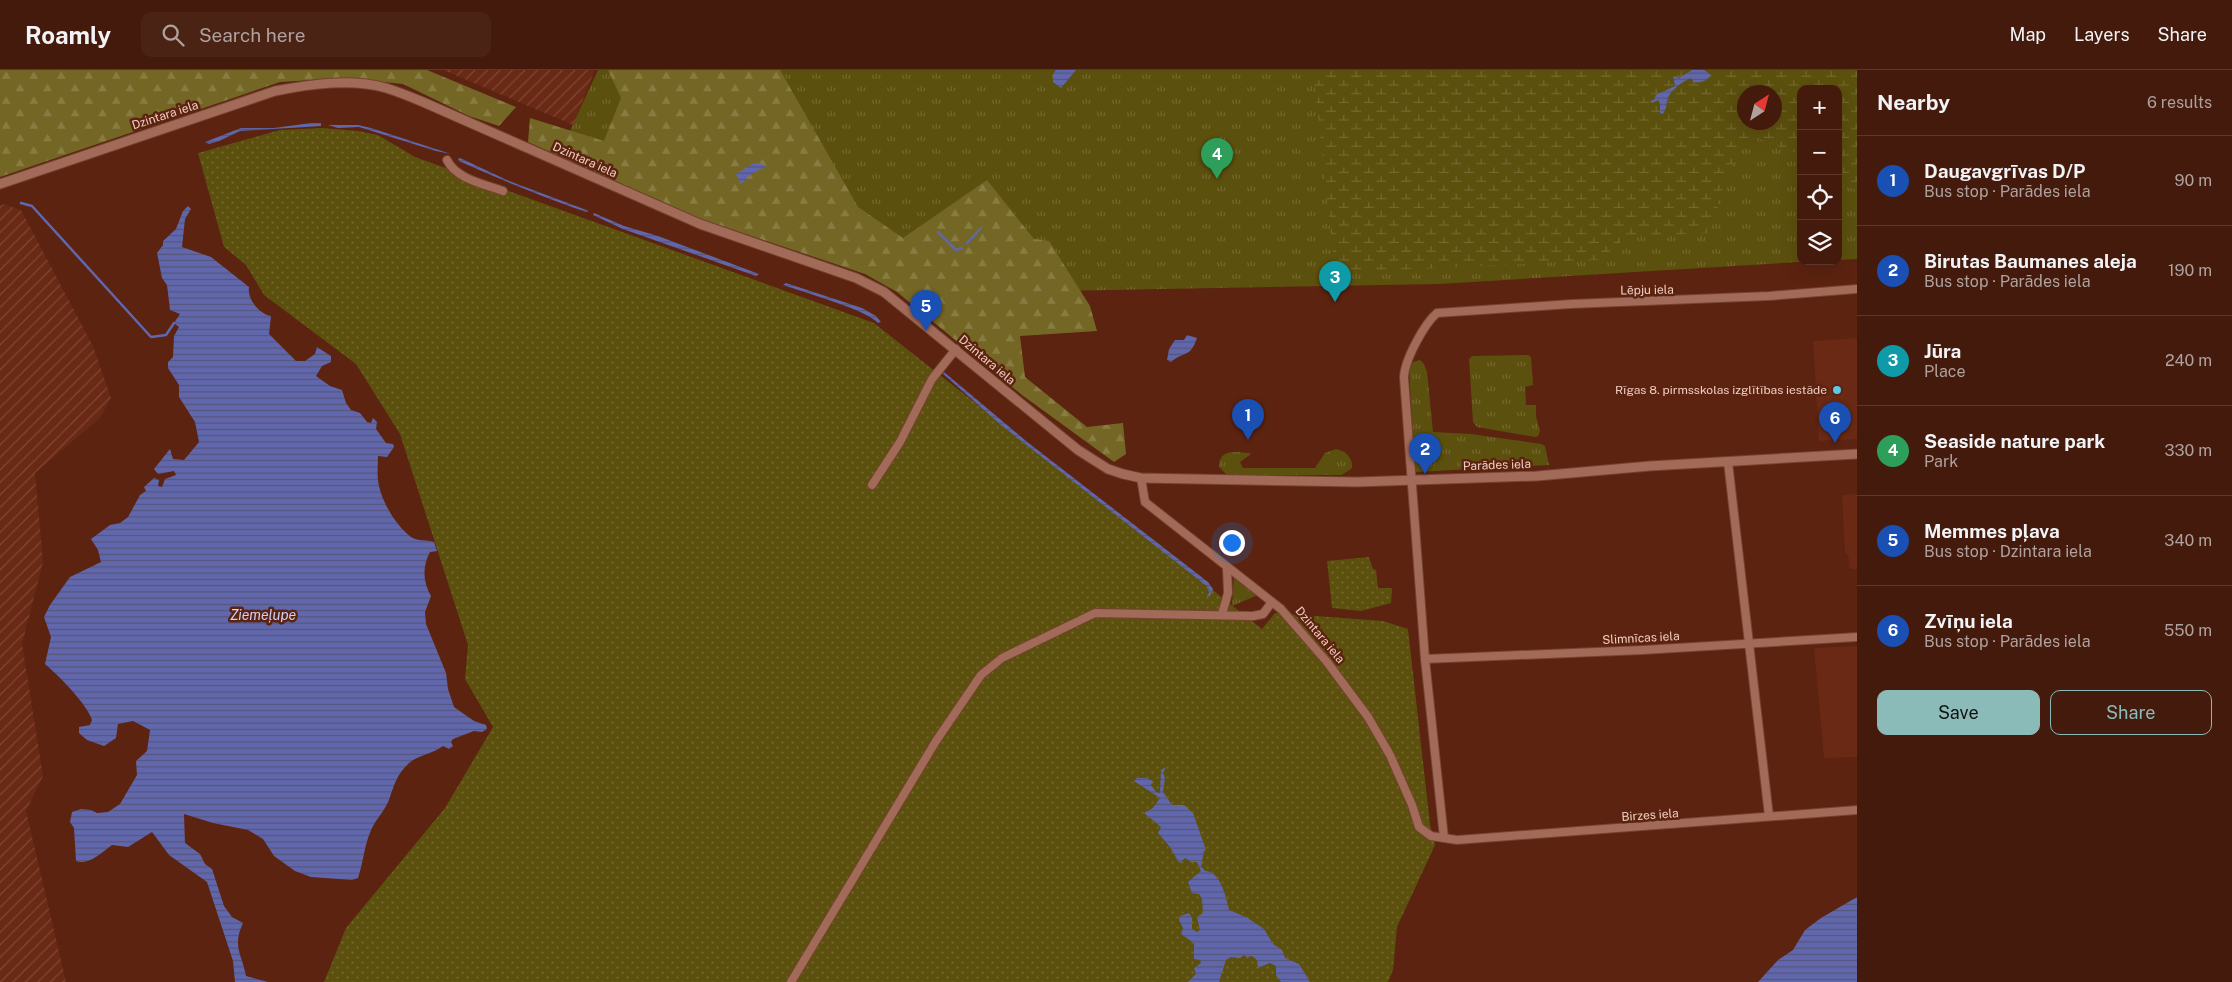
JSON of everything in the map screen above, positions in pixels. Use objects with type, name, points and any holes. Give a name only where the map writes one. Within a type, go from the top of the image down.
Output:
[{"type":"street","name":"Dzintara iela","points":[[0,184],[275,91],[310,84],[356,84],[385,88],[423,102],[700,224],[856,278],[884,292],[1071,444],[1108,469]]},
{"type":"street","points":[[447,160],[452,169],[461,175],[503,191]]},
{"type":"street","name":"Lēpju iela","points":[[1412,480],[1404,370],[1430,320],[1437,314],[1571,304],[1769,296],[1857,289]]},
{"type":"street","points":[[872,484],[900,442],[932,379],[956,349]]},
{"type":"street","name":"Parādes iela","points":[[1108,469],[1141,478],[1264,481],[1412,480],[1537,476],[1647,466],[1857,454]]},
{"type":"street","points":[[1728,462],[1769,816]]},
{"type":"street","name":"Dzintara iela","points":[[1141,478],[1144,502],[1227,569],[1281,609],[1301,631],[1368,717],[1390,755],[1412,805],[1419,827],[1431,836],[1444,838]]},
{"type":"street","points":[[1412,480],[1425,659],[1444,838]]},
{"type":"street","points":[[1222,614],[1228,593],[1227,569]]},
{"type":"street","points":[[791,982],[936,742],[981,675],[1002,658],[1096,613],[1264,614],[1272,602]]},
{"type":"street","name":"Slimnīcas iela","points":[[1425,659],[1857,637]]},
{"type":"street","name":"Birzes iela","points":[[1444,838],[1457,840],[1620,829],[1857,810]]},
{"type":"shaded area","points":[[443,70],[595,70],[573,125]]},
{"type":"shaded area","points":[[4,204],[21,210],[93,346],[111,398],[100,418],[35,473],[43,562],[22,644],[43,776],[26,811],[66,982],[0,982],[0,206]]},
{"type":"shaded area","name":"Rīgas 8. pirmsskolas izglītības iestāde","points":[[1857,338],[1857,439],[1819,441],[1813,341]]},
{"type":"shaded area","points":[[1857,494],[1857,569],[1850,569],[1848,554],[1845,554],[1842,495]]},
{"type":"shaded area","points":[[1857,646],[1857,757],[1824,758],[1814,648]]},
{"type":"green space","points":[[0,70],[427,70],[516,107],[499,126],[469,116],[403,84],[345,78],[280,82],[0,177]]},
{"type":"green space","points":[[598,70],[1857,70],[1857,259],[1842,260],[1842,85],[1797,85],[1797,262],[1439,284],[996,292],[562,148]]},
{"type":"green space","points":[[608,70],[780,70],[858,207],[903,238],[987,180],[1034,239],[1049,241],[1090,306],[1097,331],[1020,336],[1025,377],[1087,427],[1123,423],[1126,454],[1114,462],[1022,395],[897,292],[865,274],[701,219],[528,142],[530,118],[604,141],[621,98]]},
{"type":"green space","points":[[1313,70],[1692,70],[1679,78],[1671,89],[1664,91],[1654,101],[1658,100],[1660,103],[1659,109],[1668,107],[1672,93],[1682,83],[1710,74],[1704,70],[1857,70],[1857,190],[1842,185],[1842,85],[1797,85],[1797,153],[1750,135],[1727,174],[1710,233],[1626,237],[1600,260],[1335,273]]},
{"type":"green space","points":[[322,128],[378,135],[415,157],[874,323],[1262,629],[1275,613],[1383,621],[1408,629],[1430,824],[1435,845],[1397,927],[1393,970],[1388,982],[324,982],[346,928],[445,808],[493,727],[465,679],[468,645],[400,434],[356,364],[264,295],[246,265],[224,247],[198,153],[280,130]]},
{"type":"green space","points":[[1528,355],[1531,357],[1533,385],[1525,387],[1526,405],[1536,405],[1536,416],[1540,431],[1538,436],[1477,427],[1473,422],[1469,359],[1472,356]]},
{"type":"green space","points":[[1420,360],[1427,372],[1433,432],[1471,434],[1541,444],[1545,446],[1549,465],[1415,472],[1409,368],[1413,362]]},
{"type":"green space","points":[[1336,449],[1346,453],[1351,461],[1352,468],[1342,475],[1227,475],[1219,467],[1220,461],[1225,454],[1234,452],[1251,454],[1240,462],[1243,468],[1315,468],[1325,453]]},
{"type":"green space","points":[[1369,557],[1373,569],[1376,570],[1378,588],[1392,588],[1391,603],[1361,611],[1332,608],[1327,561]]},
{"type":"green space","points":[[1234,576],[1258,595],[1232,606]]},
{"type":"water","points":[[1056,70],[1076,70],[1061,88],[1053,82],[1053,74]]},
{"type":"water","points":[[1692,70],[1704,70],[1711,75],[1706,80],[1699,82],[1694,82],[1690,78],[1678,86],[1668,98],[1663,114],[1660,113],[1660,103],[1658,100],[1652,103],[1650,101],[1654,100],[1656,95],[1675,86],[1673,76],[1679,78]]},
{"type":"water","points":[[321,123],[321,126],[240,131],[219,141],[209,144],[205,142],[241,128],[274,128]]},
{"type":"water","points":[[328,125],[358,125],[371,128],[451,154],[359,127],[338,128]]},
{"type":"water","points":[[460,158],[509,181],[589,211],[586,212],[506,182],[459,161],[458,159]]},
{"type":"water","points":[[759,163],[767,166],[750,175],[741,184],[736,174],[752,164]]},
{"type":"water","name":"Ziemeļupe","points":[[188,206],[191,209],[185,219],[182,247],[211,257],[249,287],[250,297],[255,306],[271,316],[269,334],[296,361],[305,361],[315,354],[317,347],[331,356],[331,362],[322,366],[316,376],[330,386],[342,390],[346,403],[351,410],[360,413],[367,422],[371,423],[373,418],[377,422],[376,429],[386,443],[393,444],[394,447],[387,457],[378,456],[379,487],[394,519],[405,532],[414,539],[434,542],[437,551],[430,552],[424,574],[431,596],[425,612],[426,624],[446,673],[448,689],[454,707],[474,721],[486,725],[487,729],[482,732],[474,731],[453,739],[451,742],[453,746],[449,749],[443,746],[413,760],[405,767],[396,780],[387,804],[370,832],[358,878],[352,880],[311,877],[295,871],[274,856],[263,839],[248,830],[213,823],[184,814],[185,843],[200,854],[205,864],[212,869],[224,906],[232,917],[243,923],[238,938],[238,945],[246,976],[268,982],[235,982],[233,961],[207,882],[169,855],[152,832],[128,847],[112,845],[86,862],[76,861],[74,828],[70,822],[72,812],[81,809],[97,813],[108,812],[120,804],[137,775],[136,761],[147,751],[150,730],[133,721],[118,724],[116,738],[104,746],[87,740],[79,733],[79,727],[90,725],[92,720],[89,713],[72,690],[45,664],[51,637],[44,617],[50,605],[70,577],[101,562],[98,550],[91,539],[110,525],[120,523],[128,517],[140,495],[146,491],[144,487],[154,478],[159,480],[158,486],[162,487],[165,479],[176,475],[174,471],[158,474],[154,469],[170,449],[173,459],[184,460],[199,442],[195,422],[179,397],[179,385],[168,368],[168,362],[173,357],[174,336],[179,327],[174,323],[180,314],[170,310],[167,285],[162,278],[157,253],[163,245],[163,241],[176,229],[183,211]]},
{"type":"water","points":[[594,213],[624,226],[658,236],[759,274],[756,276],[623,229],[593,215]]},
{"type":"water","points":[[786,283],[862,308],[876,316],[881,322],[878,323],[872,318],[848,307],[783,285]]},
{"type":"water","points":[[1187,335],[1197,338],[1190,351],[1171,362],[1167,360],[1169,349],[1175,340],[1184,340]]},
{"type":"water","points":[[944,372],[1026,441],[1208,582],[1213,589],[1210,596],[1207,596],[1209,593],[1208,587],[1001,425],[942,373]]},
{"type":"water","points":[[1166,767],[1163,773],[1165,778],[1163,792],[1172,805],[1184,805],[1193,813],[1206,850],[1204,851],[1201,866],[1219,880],[1229,910],[1246,917],[1264,929],[1273,944],[1282,950],[1285,958],[1299,964],[1310,982],[1281,982],[1276,975],[1276,966],[1270,963],[1258,968],[1257,960],[1252,956],[1247,957],[1244,955],[1240,958],[1231,957],[1226,960],[1219,982],[1188,982],[1196,974],[1194,968],[1201,963],[1200,960],[1194,959],[1194,943],[1181,934],[1183,928],[1179,920],[1180,916],[1189,913],[1192,918],[1192,929],[1197,932],[1200,930],[1197,917],[1203,913],[1202,899],[1199,894],[1192,893],[1188,882],[1201,871],[1197,862],[1191,862],[1185,858],[1180,863],[1178,861],[1170,847],[1158,833],[1161,827],[1144,813],[1153,808],[1160,798],[1134,781],[1137,778],[1146,778],[1153,781],[1151,785],[1156,792],[1160,793],[1161,770]]},
{"type":"water","points":[[1857,897],[1857,982],[1758,982],[1778,960],[1793,950],[1805,930],[1821,918]]},
{"type":"waterway","points":[[21,203],[32,206],[151,337],[166,335],[174,323]]},
{"type":"waterway","points":[[967,243],[981,228]]},
{"type":"waterway","points":[[938,232],[956,250],[962,248]]},
{"type":"place","name":"Seaside nature park","points":[[1217,179]]},
{"type":"place","name":"Jūra","points":[[1335,302]]},
{"type":"place","name":"Memmes pļava","points":[[926,331]]},
{"type":"place","name":"Rīgas 8. pirmsskolas izglītības iestāde","points":[[1837,390]]},
{"type":"place","name":"Daugavgrīvas D/P","points":[[1248,440]]},
{"type":"place","name":"Zvīņu iela","points":[[1835,443]]},
{"type":"place","name":"Birutas Baumanes aleja","points":[[1425,474]]}]
